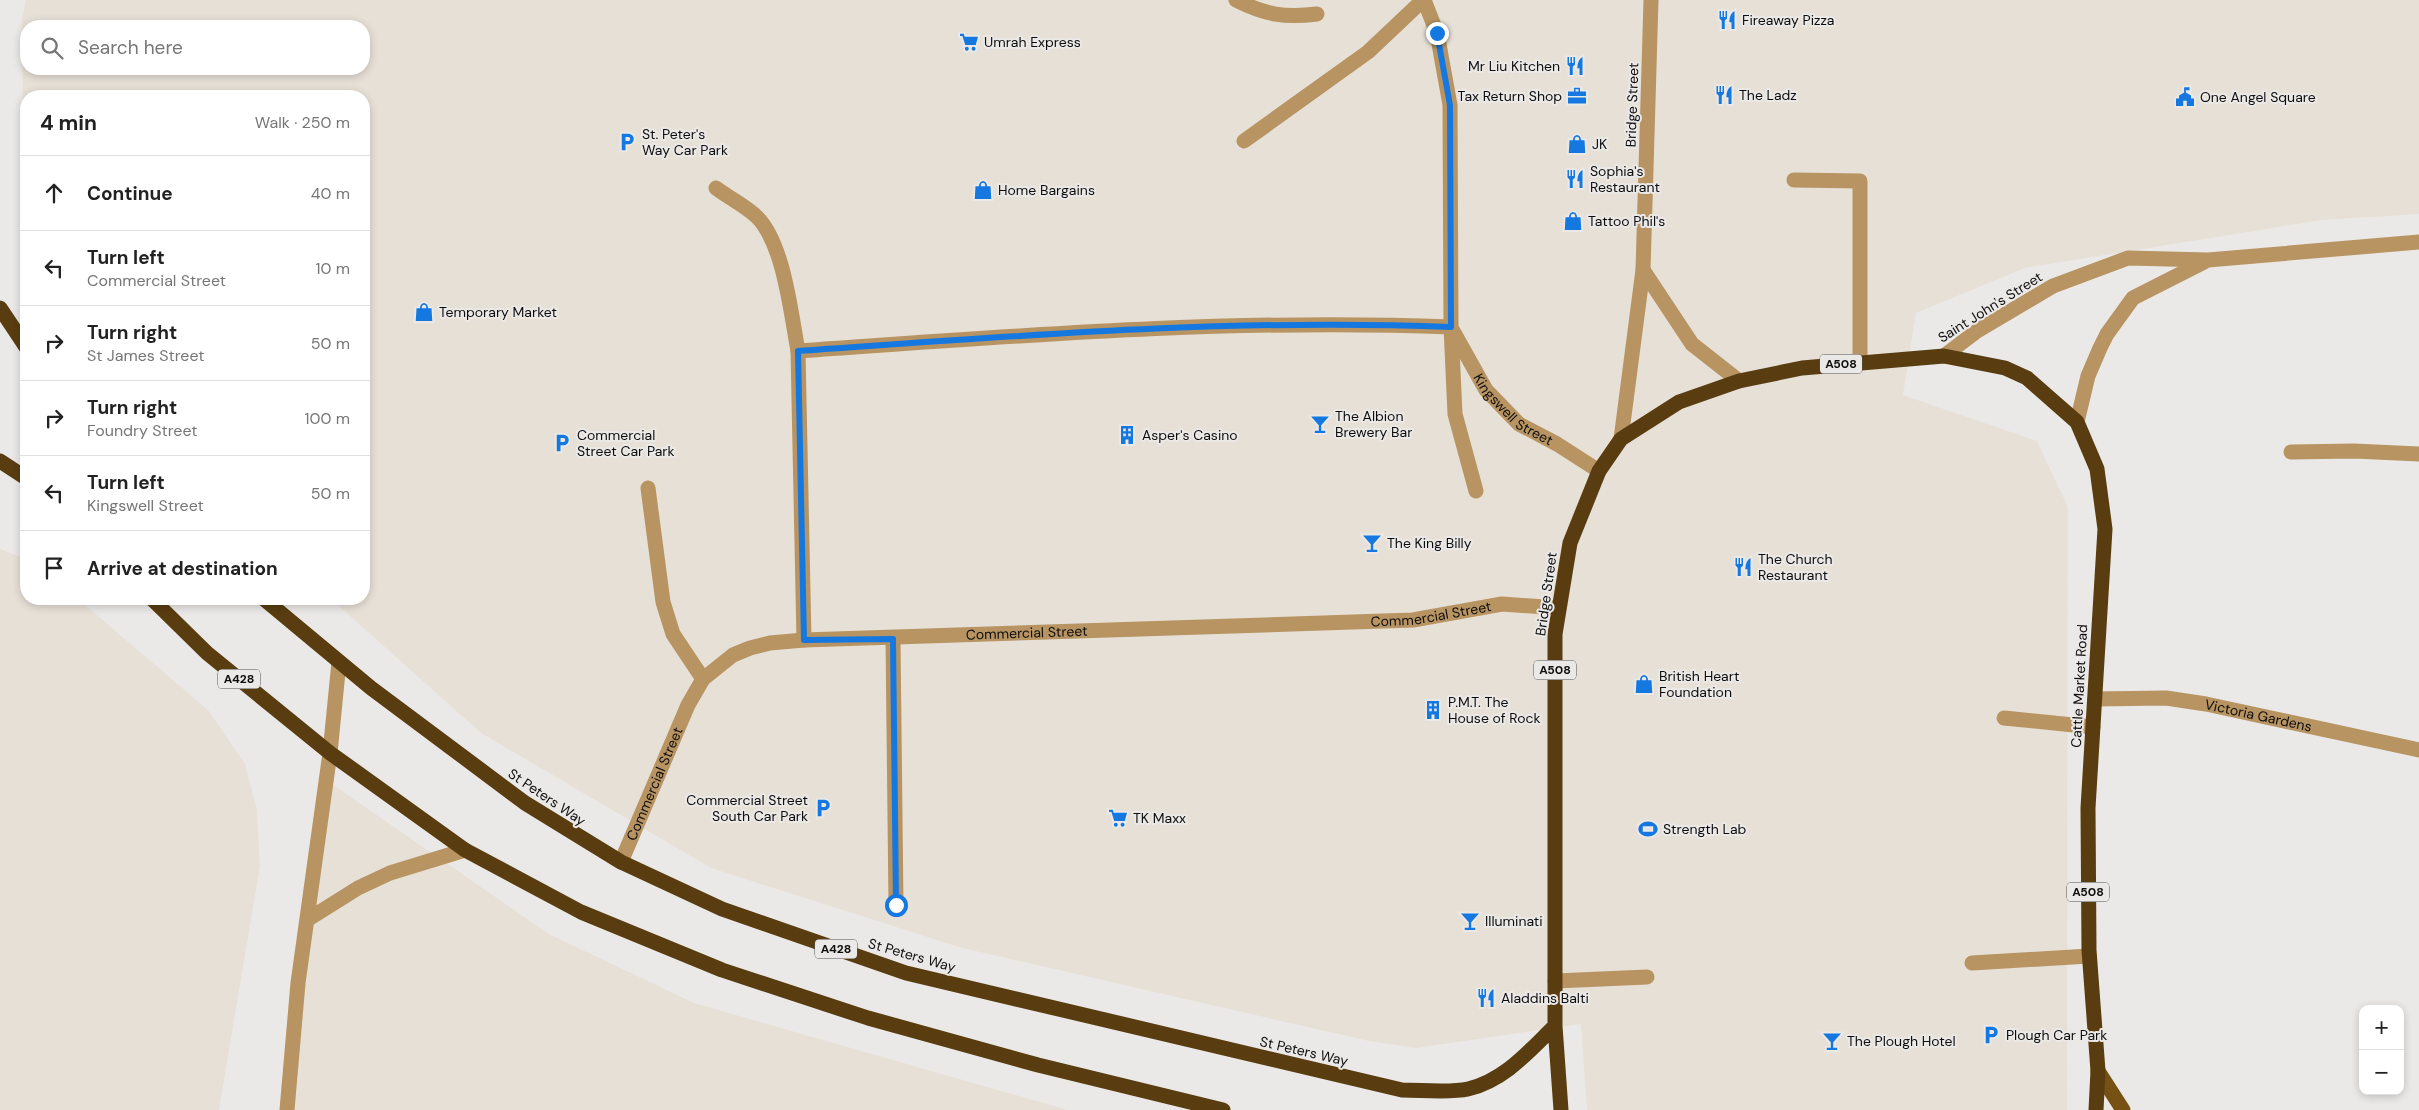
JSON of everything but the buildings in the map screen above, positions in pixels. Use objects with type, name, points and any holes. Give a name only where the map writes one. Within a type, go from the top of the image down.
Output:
[{"type":"highway","points":[[0,308],[20,338]]},
{"type":"highway","name":"Saint John's Street","points":[[1621,440],[1679,402],[1738,380],[1802,368],[1944,356]]},
{"type":"highway","name":"Cattle Market Road","points":[[1944,356],[2005,368],[2028,378],[2077,422],[2097,469],[2105,529],[2088,808],[2089,956],[2098,1071],[2096,1110]]},
{"type":"highway","name":"Bridge Street","points":[[1561,1110],[1555,1026],[1555,634],[1570,543],[1599,471],[1621,440]]},
{"type":"highway","points":[[0,461],[20,474]]},
{"type":"highway","name":"A428","points":[[158,605],[207,653],[330,753],[466,850],[581,912],[722,970],[877,1021],[1038,1065],[1223,1110]]},
{"type":"highway","name":"St Peters Way","points":[[271,605],[371,688],[525,804],[570,833],[621,862],[722,909],[906,973],[1402,1090],[1467,1089],[1493,1079],[1512,1067],[1555,1026]]},
{"type":"highway","points":[[1198,1103],[1212,1110]]},
{"type":"main road","points":[[2098,1071],[2123,1110]]},
{"type":"street","points":[[1236,0],[1268,14],[1290,17],[1317,14]]},
{"type":"street","points":[[1244,141],[1368,52],[1423,0]]},
{"type":"street","name":"Kingswell Street","points":[[1423,0],[1437,33],[1450,105],[1451,327],[1455,414],[1476,491]]},
{"type":"street","name":"Bridge Street","points":[[1621,440],[1643,270],[1652,0]]},
{"type":"street","points":[[1794,180],[1860,181],[1860,362]]},
{"type":"street","points":[[716,188],[757,217],[774,240],[791,308],[798,351],[804,640]]},
{"type":"street","name":"Saint John's Street","points":[[1944,356],[1977,331],[2053,286],[2128,258],[2208,260],[2419,242]]},
{"type":"street","name":"Saint John's Street","points":[[2077,422],[2088,376],[2100,348],[2107,334],[2133,298],[2208,260]]},
{"type":"street","points":[[1643,270],[1692,344],[1738,380]]},
{"type":"street","points":[[798,351],[1059,334],[1240,326],[1365,324],[1451,327]]},
{"type":"street","name":"Kingswell Street","points":[[1451,327],[1486,390],[1519,424],[1557,444],[1599,471]]},
{"type":"street","points":[[2291,452],[2354,451],[2419,454]]},
{"type":"street","points":[[648,488],[663,602],[673,634],[703,679]]},
{"type":"street","name":"Commercial Street","points":[[621,862],[688,705],[703,679],[733,655],[750,648],[770,643],[804,640],[893,639],[1413,620],[1502,604],[1559,608]]},
{"type":"street","points":[[893,639],[896,905]]},
{"type":"street","points":[[287,1110],[298,983],[330,753],[339,662]]},
{"type":"street","name":"Victoria Gardens","points":[[2095,699],[2166,698],[2206,704],[2419,750]]},
{"type":"street","points":[[2004,718],[2093,727]]},
{"type":"street","points":[[306,920],[358,888],[390,873],[466,850]]},
{"type":"street","points":[[1972,963],[2089,956]]},
{"type":"street","points":[[1555,981],[1647,978]]},
{"type":"shaded area","points":[[26,0],[2419,0],[2419,214],[2322,220],[2025,268],[1916,313],[1903,395],[2037,441],[2068,507],[2067,1110],[1587,1110],[1581,1024],[1416,1048],[1369,1041],[962,948],[711,868],[481,733],[338,605],[370,605],[370,90],[23,90],[22,75],[370,75],[370,20],[22,20]]},
{"type":"shaded area","points":[[0,549],[20,557],[20,605],[85,605],[208,710],[245,764],[257,810],[260,866],[219,1110],[0,1110]]},
{"type":"shaded area","points":[[326,780],[549,934],[694,1003],[1068,1110],[288,1110]]},
{"type":"place","name":"Fireaway Pizza","points":[[1727,20]]},
{"type":"place","name":"Umrah Express","points":[[969,42]]},
{"type":"place","name":"Mr Liu Kitchen","points":[[1575,66]]},
{"type":"place","name":"The Ladz","points":[[1724,95]]},
{"type":"place","name":"Tax Return Shop","points":[[1577,96]]},
{"type":"place","name":"One Angel Square","points":[[2185,97]]},
{"type":"place","name":"St. Peter's Way Car Park","points":[[627,142]]},
{"type":"place","name":"JK","points":[[1577,144]]},
{"type":"place","name":"Sophia's Restaurant","points":[[1575,179]]},
{"type":"place","name":"Home Bargains","points":[[983,190]]},
{"type":"place","name":"Tattoo Phil's","points":[[1573,221]]},
{"type":"place","name":"Temporary Market","points":[[424,312]]},
{"type":"place","name":"The Albion Brewery Bar","points":[[1320,424]]},
{"type":"place","name":"Asper's Casino","points":[[1127,435]]},
{"type":"place","name":"Commercial Street Car Park","points":[[562,443]]},
{"type":"place","name":"The King Billy","points":[[1372,543]]},
{"type":"place","name":"The Church Restaurant","points":[[1743,567]]},
{"type":"place","name":"British Heart Foundation","points":[[1644,684]]},
{"type":"place","name":"P.M.T. The House of Rock","points":[[1433,710]]},
{"type":"place","name":"Commercial Street South Car Park","points":[[823,808]]},
{"type":"place","name":"TK Maxx","points":[[1118,818]]},
{"type":"place","name":"Strength Lab","points":[[1648,829]]},
{"type":"place","name":"Illuminati","points":[[1470,921]]},
{"type":"place","name":"Aladdins Balti","points":[[1486,998]]},
{"type":"place","name":"Plough Car Park","points":[[1991,1035]]},
{"type":"place","name":"The Plough Hotel","points":[[1832,1041]]},
{"type":"route","points":[[896,905],[893,639],[804,640],[798,351],[1059,334],[1240,326],[1365,324],[1451,327],[1450,105],[1437,33]]}]
